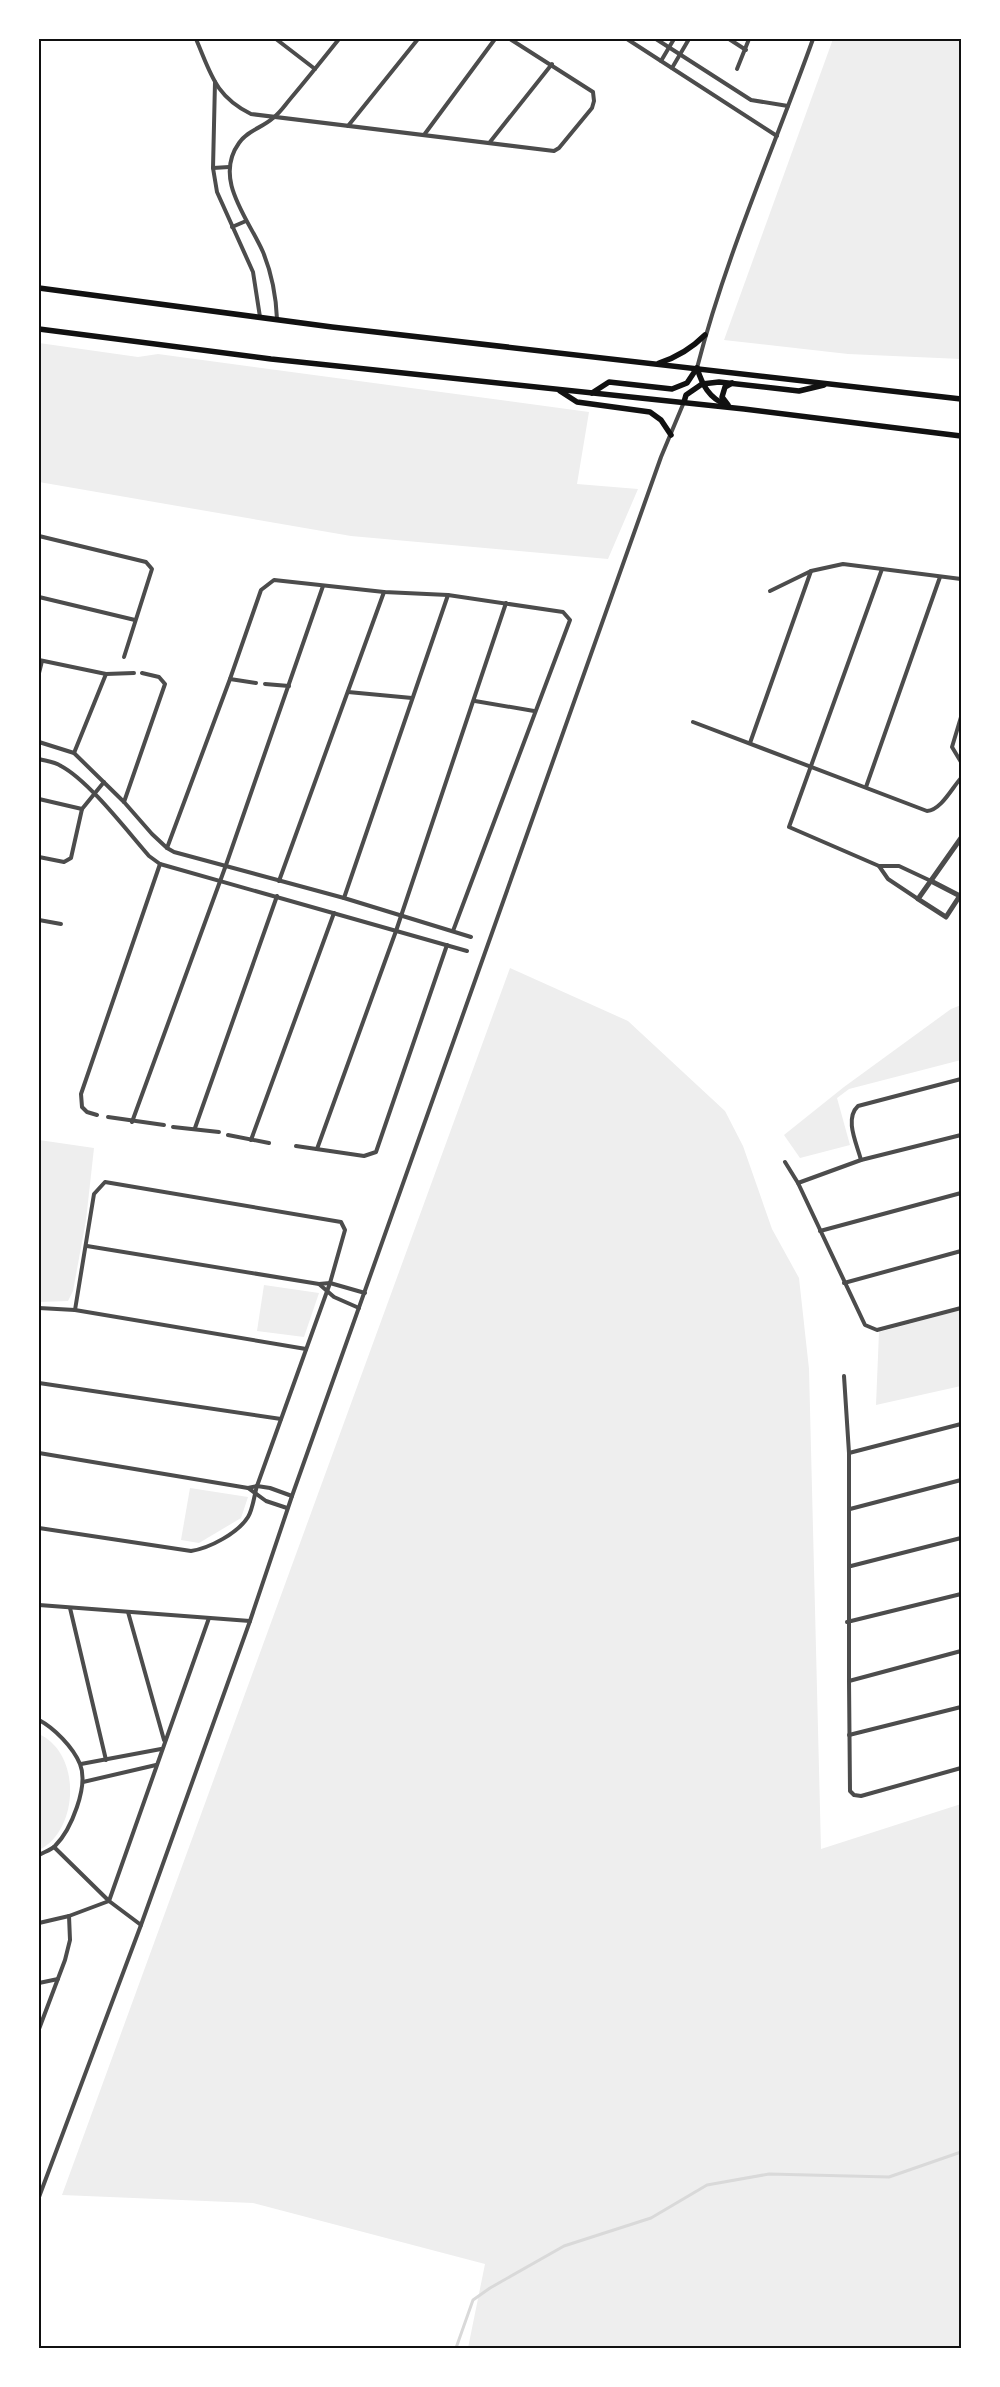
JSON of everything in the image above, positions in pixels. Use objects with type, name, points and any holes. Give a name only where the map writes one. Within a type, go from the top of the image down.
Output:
[{"type":"main road","points":[[39,288],[277,318],[332,327],[961,399]]},
{"type":"main road","points":[[39,329],[271,359],[738,408],[961,436]]},
{"type":"main road","points":[[656,363],[675,358],[692,349],[706,335]]},
{"type":"main road","points":[[697,368],[702,384],[720,402],[738,408]]},
{"type":"main road","points":[[592,394],[608,382],[672,389],[687,383],[697,368]]},
{"type":"main road","points":[[684,402],[686,395],[702,384],[719,382],[799,390],[829,384]]},
{"type":"main road","points":[[728,405],[722,397],[725,388],[732,383]]},
{"type":"main road","points":[[558,390],[577,402],[650,412],[661,420],[671,435]]},
{"type":"street","points":[[196,39],[214,82],[223,96],[235,106],[251,114],[490,142],[532,150],[554,151],[559,148],[592,108],[594,97],[589,88],[510,39]]},
{"type":"street","points":[[276,39],[315,69]]},
{"type":"street","points":[[277,318],[276,291],[263,251],[246,220],[232,187],[229,167],[234,152],[241,140],[251,131],[273,118],[339,39]]},
{"type":"street","points":[[348,126],[418,39]]},
{"type":"street","points":[[424,135],[495,39]]},
{"type":"street","points":[[628,39],[777,136]]},
{"type":"street","points":[[656,39],[751,100],[788,106]]},
{"type":"street","points":[[661,61],[674,39]]},
{"type":"street","points":[[672,68],[690,39]]},
{"type":"street","points":[[729,39],[746,50]]},
{"type":"street","points":[[737,69],[749,39]]},
{"type":"street","points":[[697,368],[706,335],[813,39]]},
{"type":"street","points":[[490,142],[552,64]]},
{"type":"street","points":[[214,82],[213,168],[217,192],[252,272],[260,317]]},
{"type":"street","points":[[213,168],[229,167]]},
{"type":"street","points":[[232,227],[246,220]]},
{"type":"street","points":[[39,2197],[141,1925],[250,1621],[287,1508],[684,402]]},
{"type":"street","points":[[39,536],[146,562],[152,569],[134,620],[124,657]]},
{"type":"street","points":[[770,591],[811,571],[843,564],[961,579]]},
{"type":"street","points":[[879,866],[888,879],[946,917],[961,895],[899,866],[879,866],[789,827],[882,569]]},
{"type":"street","points":[[750,744],[811,571]]},
{"type":"street","points":[[866,787],[940,577]]},
{"type":"street","points":[[167,848],[230,680],[261,590],[274,580],[384,592],[448,595],[563,612],[570,620],[453,931]]},
{"type":"street","points":[[132,1122],[226,865],[323,586]]},
{"type":"street","points":[[279,881],[384,592]]},
{"type":"street","points":[[344,898],[448,595]]},
{"type":"street","points":[[39,597],[134,620]]},
{"type":"street","points":[[317,1149],[396,931],[475,701],[506,603]]},
{"type":"street","points":[[39,673],[40,661],[106,674],[134,673]]},
{"type":"street","points":[[124,802],[165,684],[159,677],[142,673]]},
{"type":"street","points":[[74,754],[106,674]]},
{"type":"street","points":[[230,680],[256,683]]},
{"type":"street","points":[[265,684],[289,686]]},
{"type":"street","points":[[348,692],[412,698]]},
{"type":"street","points":[[475,701],[534,712]]},
{"type":"street","points":[[961,717],[952,747],[961,762]]},
{"type":"street","points":[[693,722],[927,811],[933,810],[961,778]]},
{"type":"street","points":[[39,742],[74,754],[124,802],[167,848],[188,856],[344,898],[471,938]]},
{"type":"street","points":[[39,759],[61,766],[93,793],[149,856],[160,864],[467,951]]},
{"type":"street","points":[[39,857],[64,862],[71,858],[82,808],[104,782]]},
{"type":"street","points":[[39,800],[82,808]]},
{"type":"street","points":[[918,899],[961,838]]},
{"type":"street","points":[[97,1115],[87,1112],[82,1107],[81,1094],[160,864]]},
{"type":"street","points":[[195,1128],[277,896]]},
{"type":"street","points":[[251,1140],[334,912]]},
{"type":"street","points":[[39,920],[61,924]]},
{"type":"street","points":[[296,1146],[364,1156],[376,1152],[447,945]]},
{"type":"street","points":[[861,1160],[851,1120],[858,1106],[961,1079]]},
{"type":"street","points":[[108,1117],[132,1122],[164,1125]]},
{"type":"street","points":[[173,1127],[219,1132]]},
{"type":"street","points":[[228,1135],[269,1143]]},
{"type":"street","points":[[798,1182],[861,1160],[961,1135]]},
{"type":"street","points":[[785,1162],[798,1182],[865,1326],[877,1330],[961,1308]]},
{"type":"street","points":[[39,1528],[191,1551],[199,1550],[235,1530],[249,1515],[257,1486],[330,1283],[345,1230],[341,1222],[105,1182],[94,1194],[75,1310]]},
{"type":"street","points":[[820,1231],[961,1193]]},
{"type":"street","points":[[87,1246],[320,1284],[330,1283],[365,1293]]},
{"type":"street","points":[[844,1282],[961,1251]]},
{"type":"street","points":[[320,1284],[326,1292],[359,1308]]},
{"type":"street","points":[[39,1308],[75,1310],[306,1349]]},
{"type":"street","points":[[844,1376],[849,1453],[850,1509],[850,1566],[847,1622],[850,1791],[854,1795],[861,1796],[961,1768]]},
{"type":"street","points":[[39,1383],[281,1419]]},
{"type":"street","points":[[849,1453],[961,1424]]},
{"type":"street","points":[[39,1454],[248,1488],[257,1486],[292,1496]]},
{"type":"street","points":[[850,1509],[961,1480]]},
{"type":"street","points":[[248,1488],[255,1494],[287,1508]]},
{"type":"street","points":[[850,1566],[961,1538]]},
{"type":"street","points":[[847,1622],[961,1594]]},
{"type":"street","points":[[39,1605],[250,1621]]},
{"type":"street","points":[[70,1608],[106,1760]]},
{"type":"street","points":[[128,1612],[164,1740]]},
{"type":"street","points":[[109,1901],[164,1740],[209,1618]]},
{"type":"street","points":[[849,1682],[961,1651]]},
{"type":"street","points":[[849,1736],[961,1707]]},
{"type":"street","points":[[39,1720],[51,1727],[61,1737],[80,1764],[82,1782],[75,1813],[67,1829],[54,1847],[39,1855]]},
{"type":"street","points":[[80,1764],[161,1749]]},
{"type":"street","points":[[82,1782],[156,1765]]},
{"type":"street","points":[[54,1847],[109,1901],[141,1925]]},
{"type":"street","points":[[39,1923],[69,1916],[109,1901]]},
{"type":"street","points":[[39,2029],[70,1940],[69,1916]]},
{"type":"street","points":[[39,1983],[58,1979]]},
{"type":"shaded area","points":[[833,39],[961,39],[961,359],[848,354],[724,340]]},
{"type":"shaded area","points":[[39,343],[138,357],[158,354],[589,412],[577,484],[638,489],[608,559],[351,536],[39,482]]},
{"type":"shaded area","points":[[510,968],[628,1021],[725,1111],[743,1146],[772,1229],[799,1278],[809,1369],[821,1849],[961,1804],[961,2348],[468,2348],[485,2264],[253,2203],[62,2195]]},
{"type":"shaded area","points":[[961,1005],[961,1060],[849,1089],[837,1098],[850,1145],[800,1158],[784,1135],[844,1087],[951,1009]]},
{"type":"shaded area","points":[[39,1140],[94,1148],[86,1220],[73,1291],[68,1301],[39,1302]]},
{"type":"shaded area","points":[[264,1285],[319,1293],[304,1337],[257,1331]]},
{"type":"shaded area","points":[[961,1310],[961,1386],[876,1405],[879,1332]]},
{"type":"shaded area","points":[[190,1488],[248,1497],[241,1518],[199,1543],[181,1540]]},
{"type":"shaded area","points":[[39,1734],[53,1744],[63,1758],[68,1774],[70,1792],[68,1810],[62,1826],[52,1840],[39,1850]]},
{"type":"waterway","points":[[456,2348],[473,2300],[490,2288],[564,2246],[651,2218],[707,2185],[769,2174],[889,2177],[961,2152]]}]
